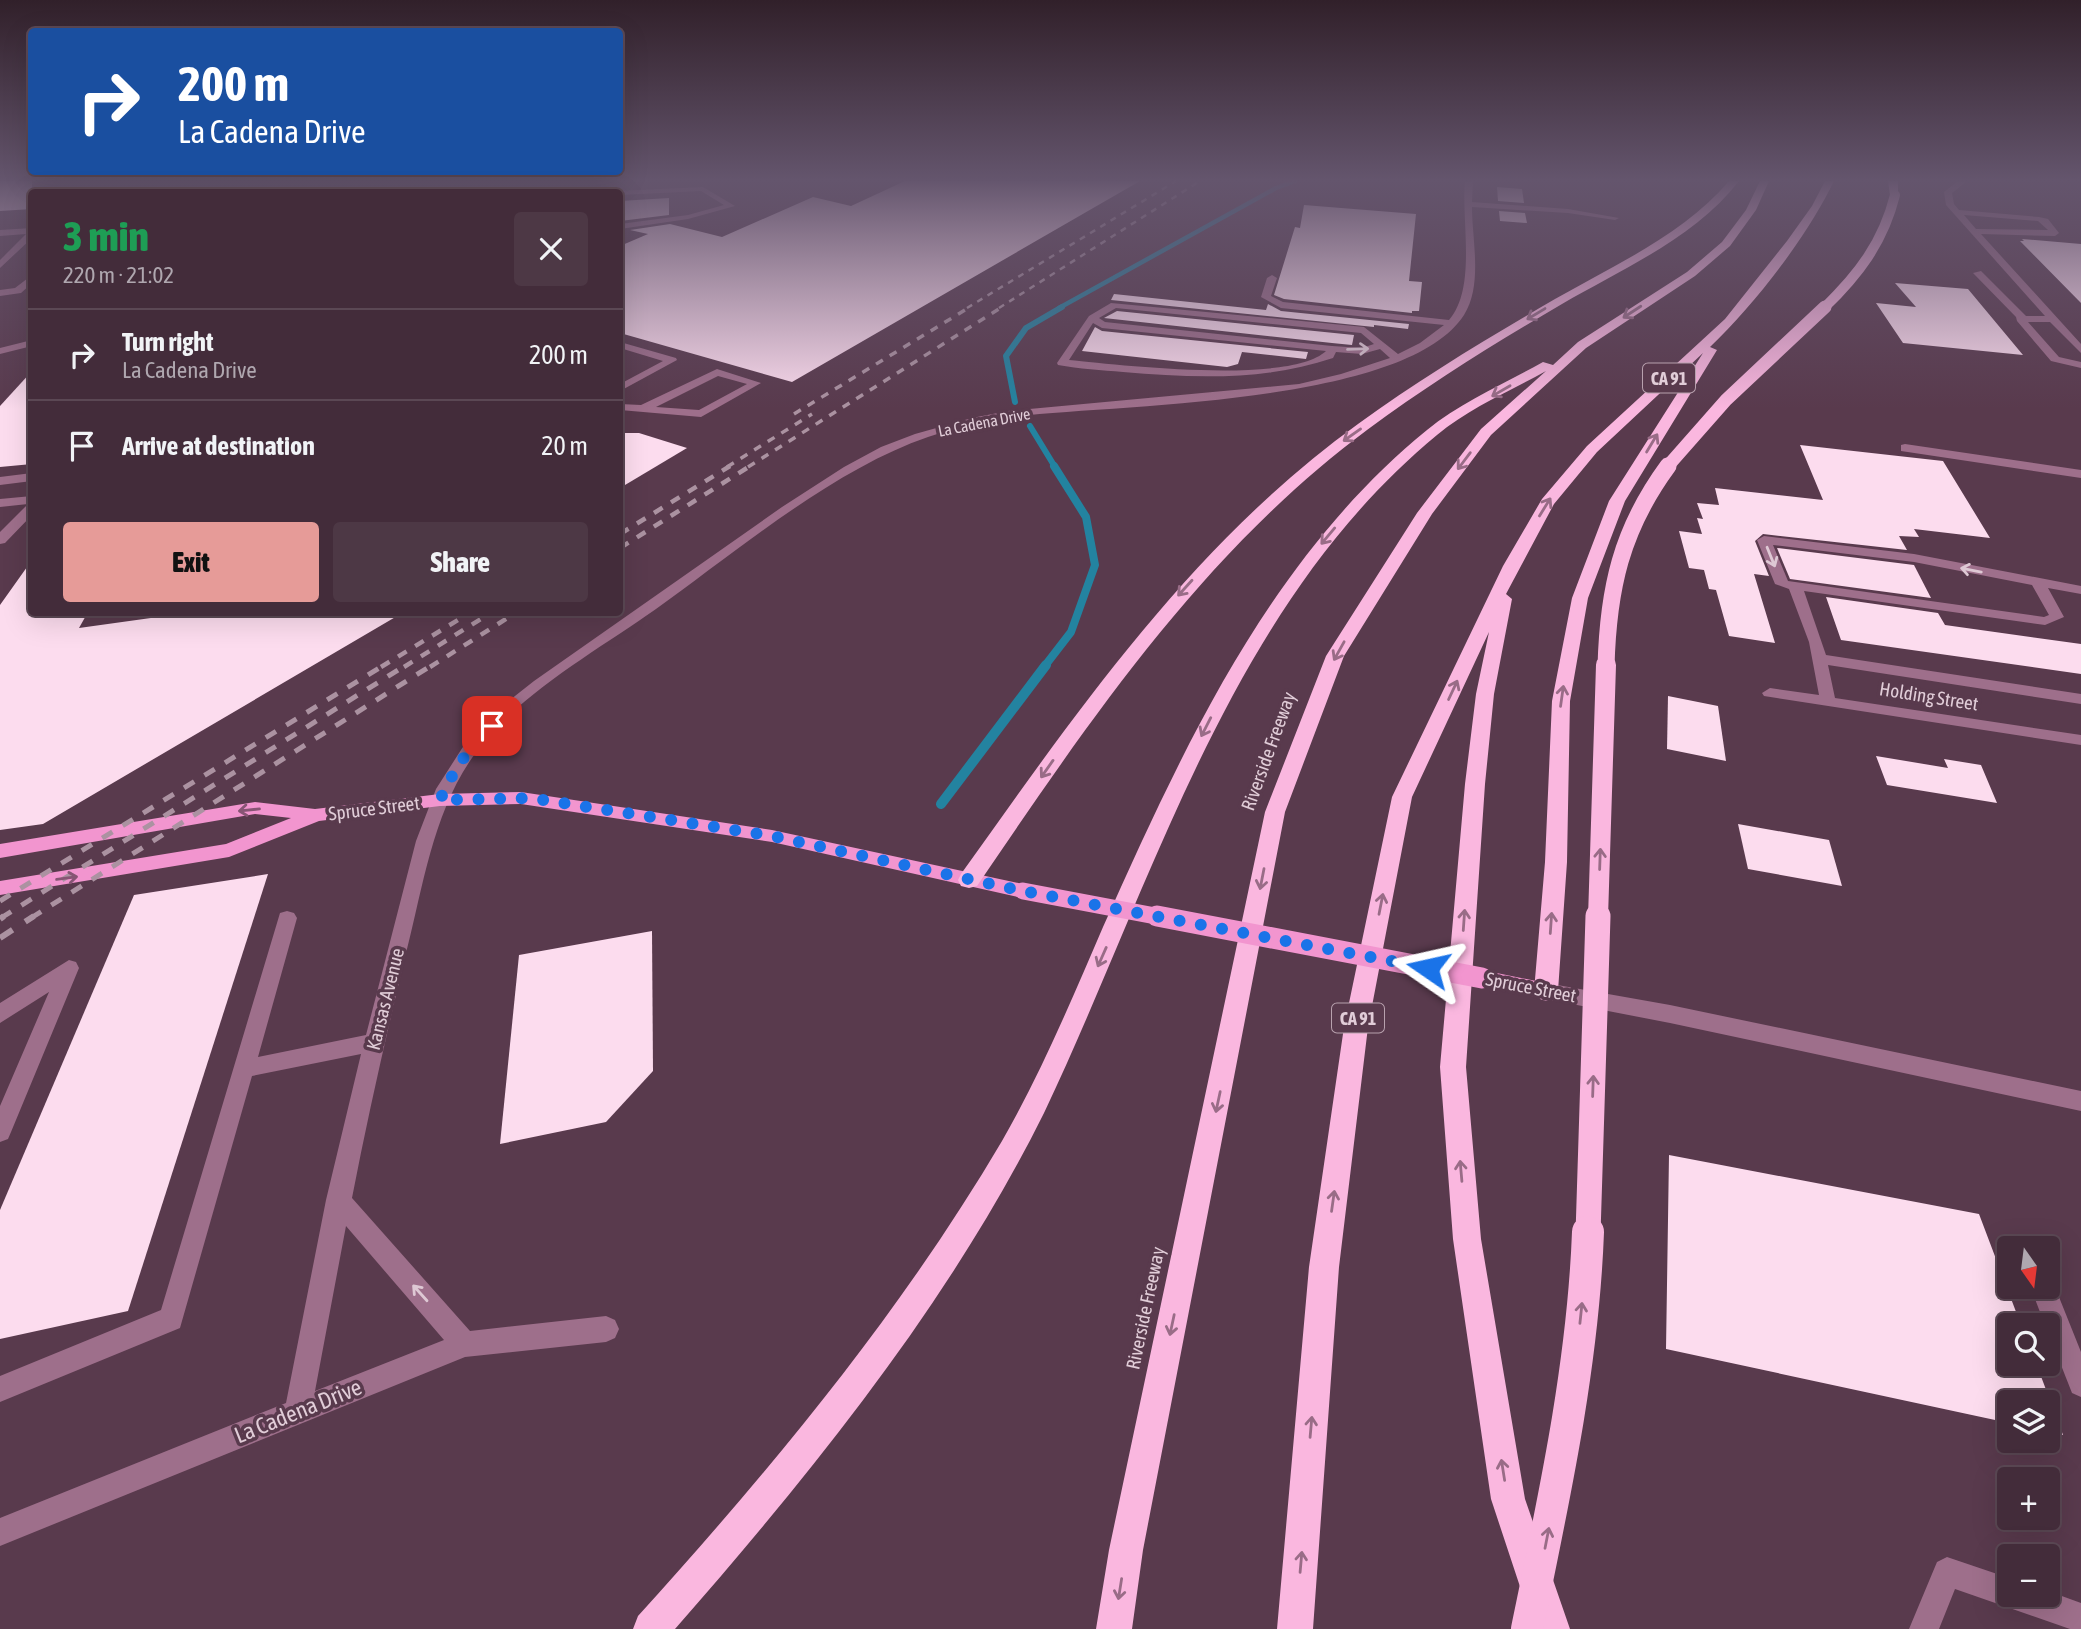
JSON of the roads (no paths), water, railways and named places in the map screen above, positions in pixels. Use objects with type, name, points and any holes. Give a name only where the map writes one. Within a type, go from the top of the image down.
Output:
[{"type":"highway","points":[[969,880],[1095,699],[1162,616],[1228,541],[1277,495],[1336,446],[1442,373],[1633,257]]},
{"type":"highway","name":"Riverside Freeway","points":[[1114,1629],[1126,1550],[1275,812],[1335,656],[1425,513],[1486,432],[1582,345],[1691,274],[1711,257]]},
{"type":"highway","name":"CA 91","points":[[1295,1629],[1324,1267],[1356,1027],[1402,797],[1511,566],[1547,502],[1592,449],[1728,322],[1780,257]]},
{"type":"highway","points":[[1527,1629],[1559,1475],[1575,1370],[1587,1251],[1607,635],[1617,568],[1637,514],[1662,471],[1714,414],[1861,271],[1870,257]]},
{"type":"highway","points":[[1546,991],[1556,862],[1561,701],[1580,598],[1617,501],[1728,322]]},
{"type":"highway","points":[[651,1629],[743,1525],[850,1392],[899,1324],[988,1190],[1045,1085],[1176,786],[1251,646],[1309,562],[1369,491],[1434,430],[1582,345]]},
{"type":"highway","points":[[1511,566],[1485,694],[1475,784],[1453,1068],[1467,1239],[1508,1499],[1552,1629]]},
{"type":"main road","name":"Spruce Street","points":[[0,851],[255,808],[317,815],[440,800],[531,798],[772,836],[1023,891],[1546,991]]},
{"type":"main road","name":"Spruce Street","points":[[0,888],[229,850],[317,815]]},
{"type":"street","name":"La Cadena Drive","points":[[440,800],[451,775],[474,743],[547,679],[820,488],[870,457],[963,422],[1058,408],[1288,388],[1340,378],[1396,358],[1434,339],[1453,323],[1464,310],[1468,293],[1467,257]]},
{"type":"street","points":[[1998,257],[2081,349]]},
{"type":"street","points":[[1978,273],[2022,317],[2054,319]]},
{"type":"street","points":[[1272,278],[1266,297],[1281,305],[1453,323]]},
{"type":"street","points":[[0,293],[18,291],[28,282]]},
{"type":"street","points":[[1332,349],[1329,356],[1310,364],[1227,375],[1062,363],[1092,318],[1114,305],[1364,330],[1396,358]]},
{"type":"street","points":[[2022,317],[2020,319],[2055,359],[2081,365]]},
{"type":"street","points":[[1092,318],[1102,325],[1332,349],[1362,351],[1383,345]]},
{"type":"street","points":[[0,351],[28,344]]},
{"type":"street","points":[[623,346],[671,360],[623,386]]},
{"type":"street","points":[[623,407],[643,409],[701,414],[756,383],[717,372],[643,409]]},
{"type":"street","points":[[1906,448],[2081,474]]},
{"type":"street","points":[[0,481],[28,478]]},
{"type":"street","points":[[0,503],[28,500]]},
{"type":"street","points":[[0,540],[28,512]]},
{"type":"street","points":[[2038,583],[2057,617],[2045,621],[1782,584],[1764,540],[1914,558],[2081,590]]},
{"type":"street","points":[[1795,586],[1819,659],[1828,702]]},
{"type":"street","points":[[1819,659],[2081,699]]},
{"type":"street","name":"Holding Street","points":[[1770,693],[2081,740]]},
{"type":"street","name":"Kansas Avenue","points":[[298,1411],[338,1200],[374,1042],[421,857],[440,800]]},
{"type":"street","points":[[0,1389],[171,1319],[287,918]]},
{"type":"street","points":[[0,1014],[69,968],[0,1132]]},
{"type":"street","name":"Spruce Street","points":[[1546,991],[1670,1014],[2081,1101]]},
{"type":"street","points":[[242,1069],[374,1042]]},
{"type":"street","points":[[338,1200],[466,1343]]},
{"type":"street","points":[[2047,1299],[2081,1384]]},
{"type":"street","name":"La Cadena Drive","points":[[0,1532],[466,1343],[606,1329]]},
{"type":"street","points":[[1924,1629],[1947,1572],[1997,1589]]},
{"type":"street","points":[[2048,1607],[2081,1618]]},
{"type":"waterway","points":[[1059,308],[1151,257]]},
{"type":"waterway","points":[[1015,402],[1006,356],[1026,328],[1062,307]]},
{"type":"waterway","points":[[1030,426],[1055,467]]},
{"type":"waterway","points":[[1044,667],[1071,632],[1095,565],[1086,517],[1054,466]]},
{"type":"waterway","points":[[941,804],[1046,665]]},
{"type":"railway","points":[[967,308],[1051,257]]},
{"type":"railway","points":[[999,308],[1080,257]]},
{"type":"railway","points":[[794,414],[970,307]]},
{"type":"railway","points":[[748,467],[1002,307]]},
{"type":"railway","points":[[727,467],[812,414]]},
{"type":"railway","points":[[623,532],[730,466]]},
{"type":"railway","points":[[623,546],[750,466]]},
{"type":"railway","points":[[381,667],[464,616]]},
{"type":"railway","points":[[404,667],[486,616]]},
{"type":"railway","points":[[430,667],[511,616]]},
{"type":"railway","points":[[0,901],[384,665]]},
{"type":"railway","points":[[3,917],[406,665]]},
{"type":"railway","points":[[31,918],[432,665]]},
{"type":"railway","points":[[0,938],[34,916]]}]
